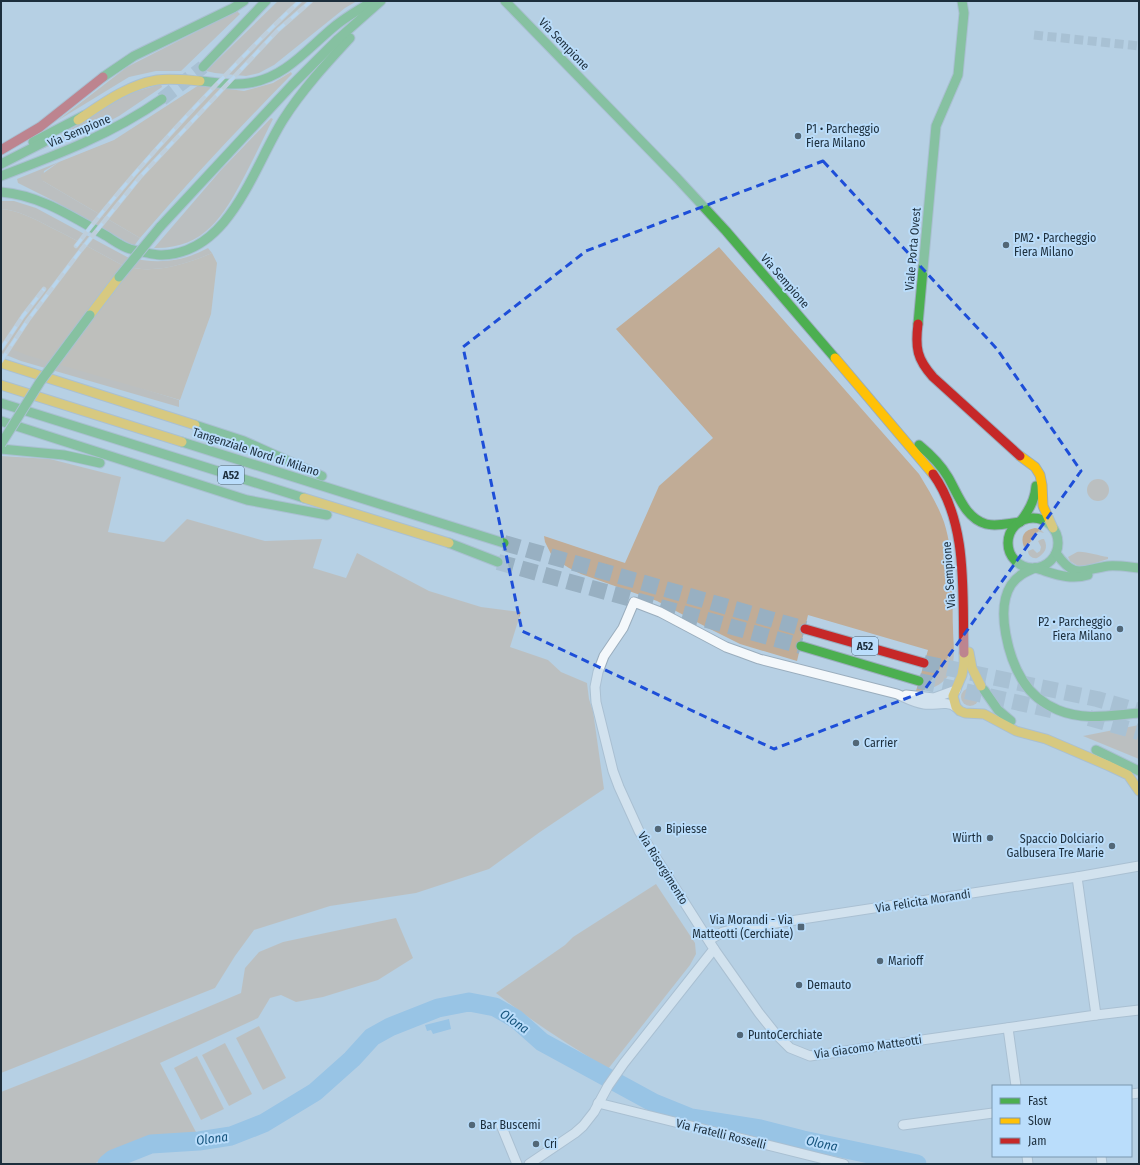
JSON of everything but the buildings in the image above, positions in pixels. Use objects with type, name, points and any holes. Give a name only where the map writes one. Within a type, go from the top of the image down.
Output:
[{"type":"main road","points":[[1,150],[40,127],[90,87],[134,56],[233,8],[244,1]]},
{"type":"main road","points":[[203,67],[266,1]]},
{"type":"main road","points":[[1,164],[48,139],[118,94],[137,84],[149,81],[172,79],[248,84],[278,74],[335,26],[373,1]]},
{"type":"main road","points":[[1,192],[19,194],[40,200],[117,243],[136,251],[150,254],[172,255],[195,247],[210,238],[231,216],[294,103],[325,64],[382,1]]},
{"type":"main road","points":[[1,444],[26,403],[90,315],[160,227],[250,128],[339,38],[382,1]]},
{"type":"main road","name":"Via Sempione","points":[[505,1],[677,178],[726,231],[892,424],[929,469],[945,494],[953,514],[961,553],[964,622],[964,670],[953,696],[956,707]]},
{"type":"main road","name":"Viale Porta Ovest","points":[[962,1],[964,13],[958,75],[936,126],[919,310],[917,351],[921,362],[933,377],[1035,467],[1040,475],[1043,506],[1053,528]]},
{"type":"main road","name":"Via Sempione","points":[[1,176],[84,143],[116,128],[138,116],[162,99]]},
{"type":"main road","points":[[1,158],[85,115]]},
{"type":"main road","points":[[1,363],[244,441],[307,470],[329,478]]},
{"type":"main road","name":"Tangenziale Nord di Milano","points":[[1,385],[504,543]]},
{"type":"main road","name":"A52","points":[[1,403],[460,547],[498,562]]},
{"type":"main road","points":[[1,421],[247,500],[316,512],[335,517]]},
{"type":"main road","points":[[892,424],[926,450],[935,460],[948,477],[963,506],[975,518],[988,524],[1020,522],[1036,519],[1046,522],[1053,528],[1058,540],[1056,553],[1048,563],[1028,570],[1017,578],[1008,593],[1005,605],[1004,621],[1007,642],[1014,663],[1024,681],[1041,700],[1072,715],[1095,716],[1139,713]]},
{"type":"main road","points":[[1,449],[82,458],[168,481],[230,494]]},
{"type":"main road","name":"Viale Porta Ovest","points":[[1020,522],[1030,509],[1036,493],[1035,478],[1023,458]]},
{"type":"main road","points":[[351,485],[417,516]]},
{"type":"main road","points":[[1020,522],[1010,534],[1008,539],[1009,549],[1013,557],[1026,567],[1035,568],[1073,579],[1083,577],[1102,568]]},
{"type":"main road","points":[[412,542],[460,547]]},
{"type":"main road","points":[[1056,553],[1064,564],[1072,570],[1078,572],[1115,566],[1139,568]]},
{"type":"main road","name":"Via Sempione","points":[[964,622],[972,668],[982,688],[998,710],[1011,721],[1023,726],[1050,732],[1116,759],[1139,771]]},
{"type":"main road","name":"A52","points":[[805,629],[924,663]]},
{"type":"main road","name":"A52","points":[[801,646],[919,681]]},
{"type":"main road","points":[[956,688],[961,684],[971,681],[982,688],[986,700],[984,706],[976,713],[970,714]]},
{"type":"main road","points":[[956,707],[960,711],[970,714],[984,714],[1016,731],[1046,739],[1128,775],[1139,790],[1139,800]]},
{"type":"street","name":"Via Risorgimento","points":[[714,949],[639,831],[619,788],[608,752],[596,702],[595,686],[604,656],[623,628],[634,602],[660,612],[726,646],[759,659],[897,694]]},
{"type":"street","points":[[897,694],[934,698],[956,688]]},
{"type":"street","points":[[897,694],[918,704],[931,705],[948,703],[956,707]]},
{"type":"street","name":"Via Felicita Morandi","points":[[709,940],[723,932],[731,930],[1077,877],[1139,866]]},
{"type":"street","points":[[1077,877],[1096,1015],[1139,1010]]},
{"type":"street","points":[[528,1164],[575,1133],[590,1117],[624,1062],[714,949]]},
{"type":"street","name":"Via Giacomo Matteotti","points":[[714,949],[775,1033],[790,1048],[810,1056],[1096,1015]]},
{"type":"street","points":[[1008,1028],[1016,1085]]},
{"type":"street","name":"Via Fratelli Rosselli","points":[[598,1103],[844,1164]]},
{"type":"street","points":[[903,1125],[992,1113]]},
{"type":"street","points":[[501,1125],[517,1164]]},
{"type":"highlighted area","points":[[823,161],[997,349],[1081,471],[923,692],[774,749],[522,631],[463,347],[586,251]]},
{"type":"shaded area","points":[[278,1],[357,1],[345,8],[274,65],[259,73],[246,76],[206,71]]},
{"type":"shaded area","points":[[237,11],[240,14],[181,71],[156,71],[129,77],[57,121],[127,67]]},
{"type":"shaded area","points":[[291,72],[292,74],[215,154],[140,238],[43,181],[41,178],[41,175],[59,162],[114,140],[199,85],[244,91],[273,83]]},
{"type":"shaded area","points":[[161,84],[162,87],[119,116],[104,124],[37,151],[124,95]]},
{"type":"shaded area","points":[[271,118],[273,119],[236,192],[210,228],[199,237],[186,243],[171,247],[154,248],[221,170]]},
{"type":"shaded area","points":[[59,162],[44,171],[43,181],[140,238],[134,246],[54,201],[18,183],[17,179]]},
{"type":"shaded area","points":[[1,201],[14,201],[36,208],[129,258],[150,261],[179,259],[208,248],[212,253],[167,268],[143,269],[131,267],[120,264],[69,236],[21,213],[1,209]]},
{"type":"shaded area","points":[[1,209],[21,213],[69,236],[120,264],[131,267],[143,269],[166,268],[212,253],[217,263],[211,314],[180,400],[26,355],[1,345]]},
{"type":"shaded area","points":[[719,247],[919,474],[936,503],[944,522],[950,548],[954,649],[953,665],[951,670],[945,679],[937,686],[916,691],[928,650],[808,615],[797,661],[740,644],[657,601],[581,574],[561,563],[551,554],[545,542],[544,536],[625,563],[659,486],[713,438],[616,329]]},
{"type":"shaded area","points":[[1,344],[179,400],[179,407],[21,361],[1,353]]},
{"type":"shaded area","points":[[1,456],[50,459],[121,477],[108,532],[164,542],[187,519],[265,541],[322,539],[313,568],[346,578],[357,553],[429,591],[481,607],[521,612],[510,647],[548,660],[561,672],[587,683],[589,699],[593,711],[604,789],[540,832],[489,869],[416,893],[330,906],[254,930],[235,956],[215,988],[1,1073]]},
{"type":"shaded area","points":[[1098,479],[1102,480],[1108,486],[1108,494],[1102,500],[1098,501],[1094,500],[1088,494],[1087,490],[1088,486],[1094,480]]},
{"type":"shaded area","points":[[1035,528],[1040,529],[1044,533],[1035,533],[1031,542],[1024,547],[1022,540],[1024,534],[1028,530]]},
{"type":"shaded area","points":[[1044,539],[1046,545],[1045,550],[1042,555],[1037,558],[1032,558],[1028,551],[1033,549],[1037,553],[1040,551],[1041,547],[1038,541]]},
{"type":"shaded area","points":[[1077,552],[1108,557],[1108,559],[1089,565],[1078,566],[1070,561],[1068,557]]},
{"type":"shaded area","points":[[970,688],[976,691],[979,697],[976,703],[970,706],[964,703],[961,697],[964,691]]},
{"type":"shaded area","points":[[1139,725],[1139,759],[1083,736]]},
{"type":"shaded area","points":[[656,884],[695,943],[696,954],[690,965],[608,1069],[550,1032],[496,993],[565,945],[573,937]]},
{"type":"shaded area","points":[[396,918],[413,958],[378,980],[323,997],[296,1002],[281,995],[270,998],[258,1018],[160,1063],[197,1134],[127,1145],[94,1164],[1,1164],[1,1092],[87,1058],[241,993],[245,968],[259,952],[283,942]]},
{"type":"shaded area","points":[[259,1026],[286,1078],[263,1090],[236,1038]]},
{"type":"shaded area","points":[[225,1043],[252,1094],[229,1106],[202,1055]]},
{"type":"shaded area","points":[[197,1056],[224,1109],[201,1120],[174,1068]]},
{"type":"water","points":[[449,1019],[451,1029],[433,1034],[431,1030],[427,1031],[425,1025]]},
{"type":"waterway","name":"Olona","points":[[107,1164],[113,1159],[151,1144],[199,1141],[231,1136],[264,1123],[315,1092],[352,1059],[372,1037],[390,1027],[438,1008],[469,1002],[495,1007],[516,1019],[542,1042],[654,1103],[691,1118],[760,1129],[803,1140],[917,1164]]},
{"type":"tunnel","points":[[1034,35],[1139,46]]},
{"type":"tunnel","points":[[162,99],[203,67]]},
{"type":"tunnel","points":[[504,543],[805,629]]},
{"type":"tunnel","points":[[498,562],[801,646]]},
{"type":"tunnel","points":[[924,663],[1097,699],[1139,711]]},
{"type":"tunnel","points":[[919,681],[1056,711]]},
{"type":"tunnel","points":[[1089,718],[1139,732]]},
{"type":"railway","points":[[76,246],[126,183],[162,143],[247,53],[300,1]]},
{"type":"railway","points":[[1,361],[28,320],[81,250],[140,177],[278,30],[311,1]]},
{"type":"railway","points":[[1,349],[23,316],[44,289]]},
{"type":"traffic: fast","points":[[103,77],[134,56],[233,8],[244,1]]},
{"type":"traffic: fast","points":[[203,67],[266,1]]},
{"type":"traffic: fast","points":[[200,81],[243,84],[262,80],[274,75],[285,69],[339,23],[373,1]]},
{"type":"traffic: fast","points":[[160,227],[292,85],[338,39],[381,1]]},
{"type":"traffic: fast","points":[[505,1],[677,178],[726,231],[835,358]]},
{"type":"traffic: fast","points":[[918,324],[936,126],[958,75],[964,13],[962,1]]},
{"type":"traffic: fast","points":[[1,192],[28,197],[54,207],[126,248],[150,254],[162,255],[185,251],[205,240],[222,224],[237,205],[290,109],[350,38]]},
{"type":"traffic: fast","points":[[1,176],[84,143],[124,123],[162,99]]},
{"type":"traffic: fast","points":[[33,142],[85,115]]},
{"type":"traffic: fast","points":[[1,164],[44,142]]},
{"type":"traffic: fast","points":[[119,277],[160,227]]},
{"type":"traffic: fast","points":[[1,444],[40,382],[90,315]]},
{"type":"traffic: fast","points":[[1,403],[304,498]]},
{"type":"traffic: fast","points":[[1,421],[247,500],[327,515]]},
{"type":"traffic: fast","points":[[195,425],[244,441],[322,476]]},
{"type":"traffic: fast","points":[[182,442],[504,543]]},
{"type":"traffic: fast","points":[[919,445],[942,468],[963,505],[973,517],[990,525],[1020,522]]},
{"type":"traffic: fast","points":[[1,449],[64,455],[100,463]]},
{"type":"traffic: fast","points":[[1020,522],[1031,505],[1036,486]]},
{"type":"traffic: fast","points":[[1033,518],[1042,520],[1051,525],[1056,534],[1058,543],[1056,552],[1051,561],[1042,566],[1033,568],[1024,566],[1015,561],[1010,552],[1008,543],[1010,534],[1015,525],[1024,520],[1033,518]]},
{"type":"traffic: fast","points":[[449,543],[498,562]]},
{"type":"traffic: fast","points":[[1056,553],[1068,567],[1079,571],[1112,566],[1139,568]]},
{"type":"traffic: fast","points":[[1035,568],[1068,577],[1081,577],[1088,575]]},
{"type":"traffic: fast","points":[[1035,568],[1028,571],[1013,582],[1006,595],[1004,607],[1004,621],[1009,648],[1018,672],[1026,686],[1043,702],[1053,708],[1068,713],[1088,716],[1139,713]]},
{"type":"traffic: fast","points":[[801,646],[919,681]]},
{"type":"traffic: fast","points":[[984,690],[998,710],[1011,721]]},
{"type":"traffic: fast","points":[[1096,750],[1139,771]]},
{"type":"traffic: slow","points":[[78,120],[115,96],[146,82],[168,79],[200,81]]},
{"type":"traffic: slow","points":[[90,315],[119,277]]},
{"type":"traffic: slow","points":[[835,358],[933,474]]},
{"type":"traffic: slow","points":[[1,363],[195,425]]},
{"type":"traffic: slow","points":[[1,385],[182,442]]},
{"type":"traffic: slow","points":[[1020,456],[1035,467],[1040,475],[1043,506],[1053,528]]},
{"type":"traffic: slow","points":[[304,498],[449,543]]},
{"type":"traffic: slow","points":[[969,652],[972,668],[981,686]]},
{"type":"traffic: slow","points":[[964,653],[962,675],[953,696],[956,707],[960,711],[965,713],[984,714],[1016,731],[1046,739],[1109,766],[1128,775],[1139,791]]},
{"type":"traffic: jam","points":[[1,150],[40,127],[103,77]]},
{"type":"traffic: jam","points":[[918,324],[918,353],[928,371],[1020,456]]},
{"type":"traffic: jam","points":[[933,474],[945,494],[953,515],[958,537],[963,584],[964,653]]},
{"type":"traffic: jam","points":[[805,629],[924,663]]},
{"type":"place","name":"P1 • Parcheggio Fiera Milano","points":[[798,136]]},
{"type":"place","name":"PM2 • Parcheggio Fiera Milano","points":[[1006,245]]},
{"type":"place","name":"P2 • Parcheggio Fiera Milano","points":[[1120,629]]},
{"type":"place","name":"Carrier","points":[[856,743]]},
{"type":"place","name":"Bipiesse","points":[[658,829]]},
{"type":"place","name":"Würth","points":[[990,838]]},
{"type":"place","name":"Spaccio Dolciario Galbusera Tre Marie","points":[[1112,846]]},
{"type":"place","name":"Via Morandi - Via Matteotti (Cerchiate)","points":[[801,927]]},
{"type":"place","name":"Marioff","points":[[880,961]]},
{"type":"place","name":"Demauto","points":[[799,985]]},
{"type":"place","name":"PuntoCerchiate","points":[[740,1035]]},
{"type":"place","name":"Bar Buscemi","points":[[472,1125]]},
{"type":"place","name":"Cri","points":[[536,1144]]}]
